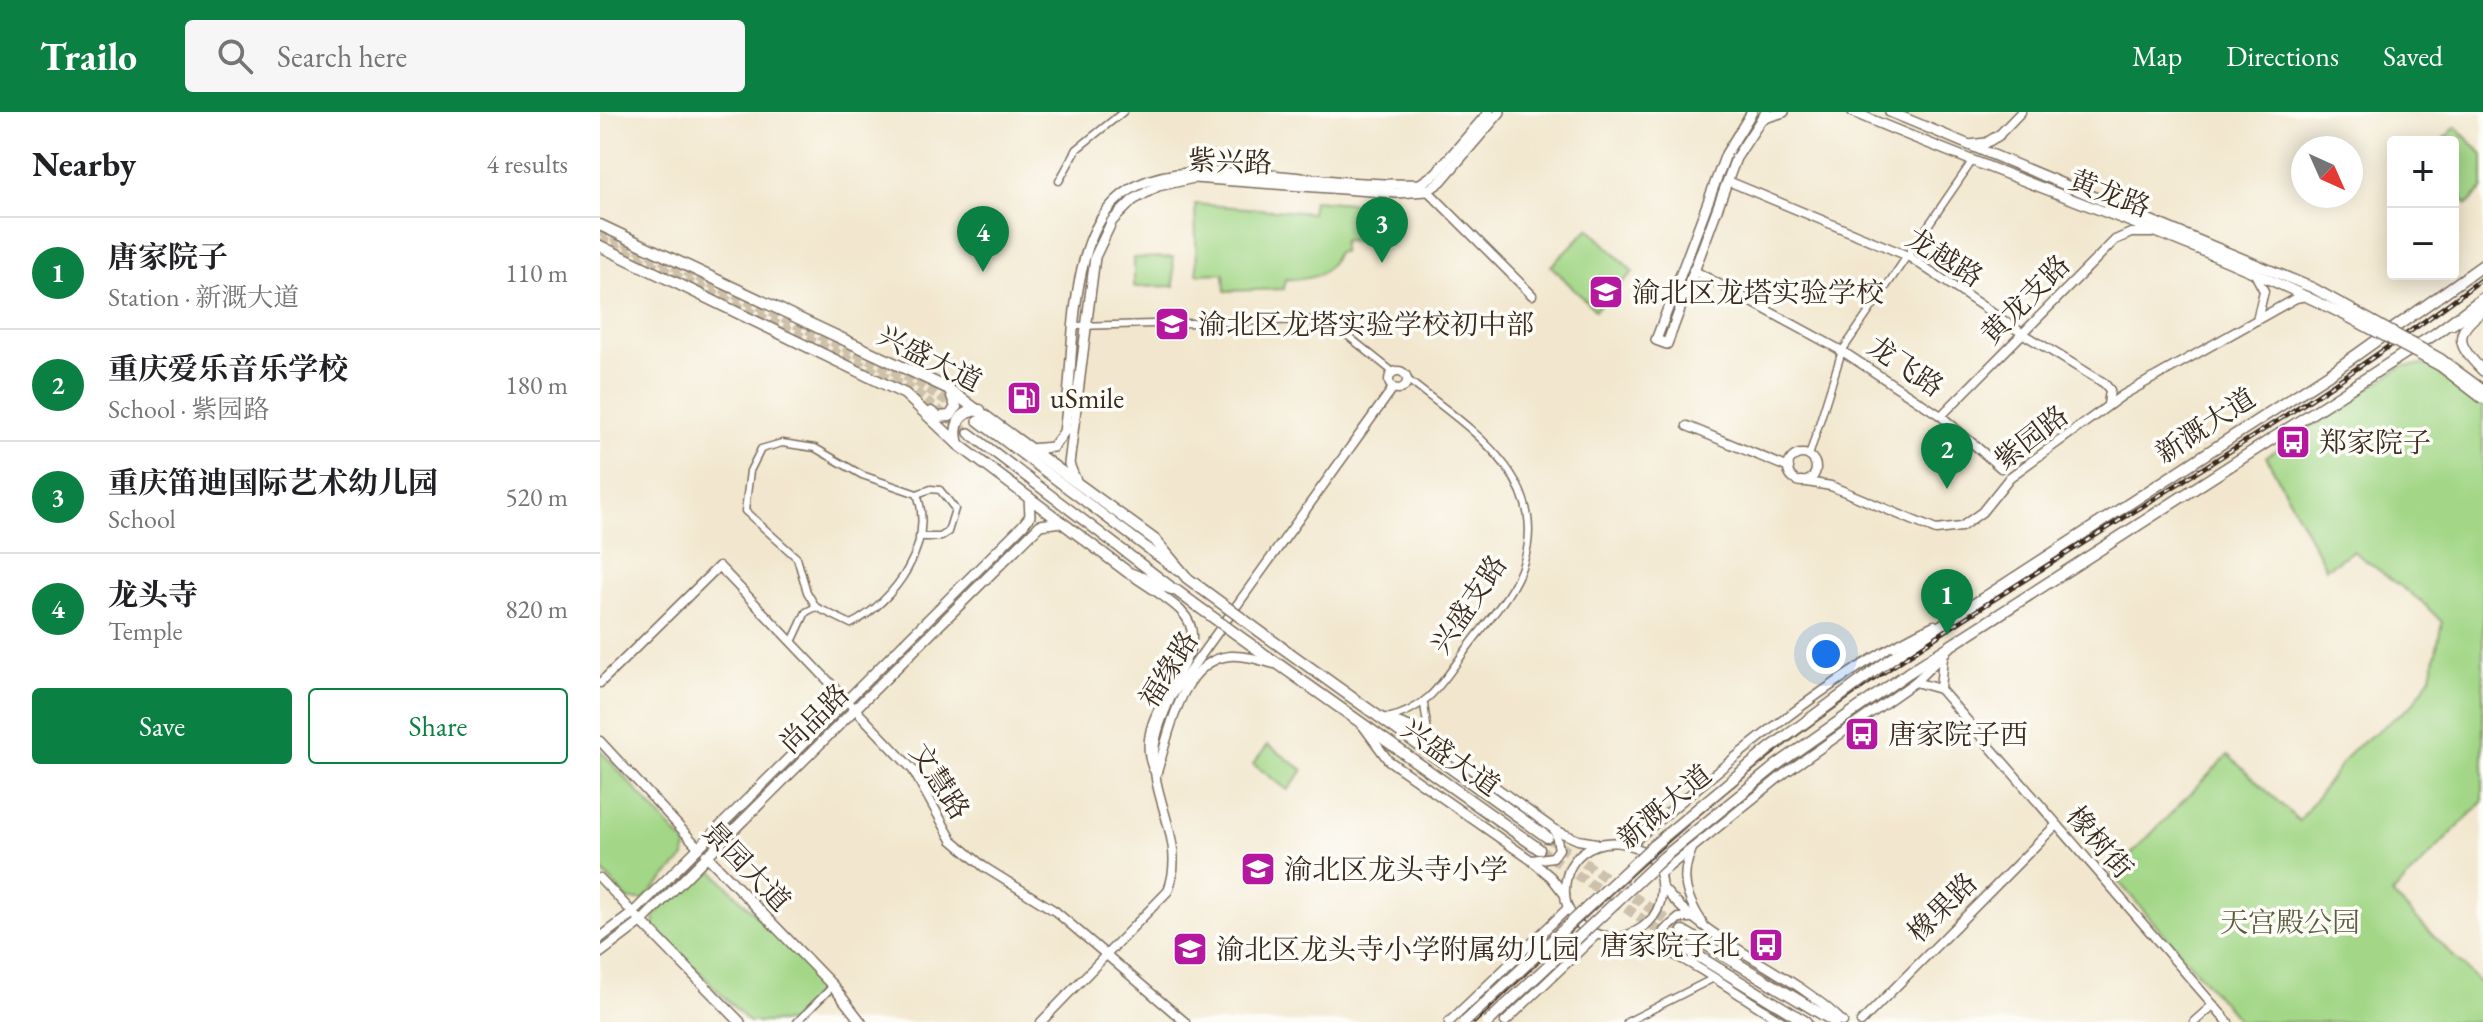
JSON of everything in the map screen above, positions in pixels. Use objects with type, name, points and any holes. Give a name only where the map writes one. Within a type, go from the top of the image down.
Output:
[{"type":"main road","points":[[1424,188],[1489,112]]},
{"type":"main road","points":[[1424,188],[1441,181],[1500,112]]},
{"type":"main road","points":[[1752,112],[1726,154],[1656,340],[1667,344],[1736,158],[1763,116],[1784,112]]},
{"type":"main road","name":"黄龙路","points":[[1853,112],[1971,163],[2353,315]]},
{"type":"main road","name":"黄龙路","points":[[1890,112],[2313,288],[2353,315]]},
{"type":"main road","points":[[1966,145],[1986,143],[1999,135]]},
{"type":"main road","name":"紫兴路","points":[[1029,449],[1053,447],[1064,432],[1091,271],[1105,233],[1121,211],[1158,186],[1194,178],[1397,193],[1424,188]]},
{"type":"main road","name":"兴盛大道","points":[[600,225],[947,388],[979,416],[1155,540],[1187,578],[1369,712],[1551,833]]},
{"type":"main road","name":"兴盛大道","points":[[600,246],[891,386],[919,405],[959,445],[1129,573],[1177,591],[1539,849]]},
{"type":"main road","name":"新溉大道","points":[[1465,1022],[1654,845],[1769,749],[1949,619],[2420,314],[2483,265]]},
{"type":"main road","name":"新溉大道","points":[[1488,1022],[1664,857],[1778,764],[1912,677],[1958,640],[2435,334],[2483,298]]},
{"type":"main road","points":[[2483,308],[2464,326],[2461,339],[2467,354],[2483,371]]},
{"type":"main road","points":[[2353,315],[2441,359],[2483,390]]},
{"type":"main road","points":[[2353,315],[2440,366],[2483,399]]},
{"type":"main road","name":"紫兴路","points":[[1078,484],[1069,464],[1080,326]]},
{"type":"main road","points":[[919,405],[938,417],[950,416],[955,402],[947,388]]},
{"type":"main road","points":[[959,445],[955,434],[959,420],[964,414],[979,416],[1187,578]]},
{"type":"main road","points":[[969,433],[1177,591]]},
{"type":"main road","name":"尚品路","points":[[600,938],[633,913],[1023,525],[1030,516],[1029,497]]},
{"type":"main road","name":"尚品路","points":[[600,953],[641,922],[1040,525],[1061,522]]},
{"type":"main road","name":"景园大道","points":[[699,848],[833,986],[861,1022]]},
{"type":"main road","points":[[633,913],[740,1022]]},
{"type":"main road","points":[[1683,931],[1835,1022]]},
{"type":"main road","points":[[1672,947],[1806,1022]]},
{"type":"street","points":[[1059,181],[1077,149],[1123,112]]},
{"type":"street","points":[[1831,486],[1809,456],[1842,351],[1971,163],[2021,112]]},
{"type":"street","name":"龙越路","points":[[1728,181],[1908,256],[2022,333],[2104,383],[2110,390],[2108,406]]},
{"type":"street","points":[[1424,188],[1532,295]]},
{"type":"street","name":"黄龙支路","points":[[1941,416],[2115,240],[2131,233],[2152,233]]},
{"type":"street","name":"龙飞路","points":[[1693,270],[1842,351],[1941,416],[2001,468]]},
{"type":"street","points":[[2255,274],[2264,291],[2257,321]]},
{"type":"street","name":"紫园路","points":[[1801,481],[1831,486],[1936,530],[1949,530],[1973,521],[2023,467],[2108,406],[2296,298],[2307,296]]},
{"type":"street","name":"新溉大道","points":[[2435,334],[2483,308]]},
{"type":"street","points":[[1080,326],[1312,320],[1348,336],[1393,372],[1401,371],[1407,379]]},
{"type":"street","points":[[1393,372],[1388,381],[1393,388]]},
{"type":"street","name":"福缘路","points":[[1041,1022],[1160,902],[1175,871],[1174,840],[1156,777],[1154,752],[1158,726],[1171,697],[1393,388],[1402,389],[1407,379]]},
{"type":"street","name":"兴盛支路","points":[[1407,379],[1480,437],[1504,461],[1518,485],[1530,527],[1524,563],[1514,584],[1424,704]]},
{"type":"street","points":[[1687,426],[1789,468],[1793,478],[1801,481],[1810,479],[1816,467]]},
{"type":"street","points":[[917,494],[921,507],[919,537],[910,569],[861,619],[851,624],[816,607],[807,592],[797,558],[745,511],[750,471],[761,449],[782,443],[815,448],[862,475],[917,494],[931,489],[940,490],[955,509],[948,532],[940,537],[919,537]]},
{"type":"street","points":[[1789,468],[1796,455],[1809,456]]},
{"type":"street","points":[[2002,487],[2001,468],[2023,467]]},
{"type":"street","name":"文慧路","points":[[600,683],[719,566],[857,707],[913,770],[952,840],[984,867],[1055,911],[1185,1022]]},
{"type":"street","points":[[1129,573],[1182,612],[1192,628],[1193,646],[1187,662],[1164,695],[1148,737],[1149,758],[1156,777]]},
{"type":"street","points":[[792,642],[806,612],[816,607]]},
{"type":"street","name":"新溉大道","points":[[1631,844],[1761,738],[1889,647],[1949,619]]},
{"type":"street","name":"新溉大道","points":[[1660,874],[1958,640]]},
{"type":"street","points":[[1912,677],[1940,689],[1940,668],[1945,653]]},
{"type":"street","points":[[1156,777],[1167,729],[1179,702],[1201,670],[1214,660],[1229,656],[1279,665]]},
{"type":"street","name":"橡树街","points":[[1940,689],[2228,1022]]},
{"type":"street","points":[[1386,718],[1424,704],[1429,740]]},
{"type":"street","points":[[1369,712],[1414,728],[1551,833],[1597,843],[1610,840],[1631,844],[1652,859],[1660,874],[1662,887],[1655,914],[1646,925],[1622,937]]},
{"type":"street","points":[[1360,722],[1388,760],[1551,877],[1565,895],[1575,919],[1596,935],[1672,947]]},
{"type":"street","name":"景园大道","points":[[600,741],[699,848]]},
{"type":"street","points":[[1667,813],[1666,832],[1674,842],[1694,845],[1685,865],[1684,885],[1705,926]]},
{"type":"street","name":"橡果路","points":[[1861,1022],[2056,825]]},
{"type":"street","points":[[1531,860],[1543,862],[1553,857],[1559,849],[1551,833]]},
{"type":"street","points":[[1565,895],[1572,864],[1597,843]]},
{"type":"street","points":[[600,878],[633,913]]},
{"type":"street","points":[[1662,887],[1691,918],[1818,997],[1843,1022]]},
{"type":"street","points":[[1449,1022],[1568,908]]},
{"type":"street","points":[[1691,918],[1679,918],[1664,931],[1672,947],[1712,979],[1783,1022]]},
{"type":"street","points":[[1505,1022],[1596,935]]},
{"type":"street","points":[[1531,943],[1542,939],[1552,940],[1560,948],[1559,970]]},
{"type":"street","points":[[1627,1022],[1712,979]]},
{"type":"street","points":[[797,1022],[833,986]]},
{"type":"street","points":[[2194,1022],[2213,1005]]},
{"type":"green space","points":[[2456,127],[2483,155],[2483,189],[2467,205],[2459,196],[2459,136],[2446,136]]},
{"type":"green space","points":[[1313,200],[1376,205],[1375,212],[1366,212],[1364,241],[1343,240],[1342,252],[1337,252],[1328,267],[1317,276],[1285,279],[1284,289],[1225,291],[1224,273],[1197,274],[1195,204],[1311,213]]},
{"type":"green space","points":[[1589,228],[1633,272],[1595,310],[1551,266]]},
{"type":"green space","points":[[1173,257],[1174,286],[1134,287],[1134,258]]},
{"type":"green space","name":"天宫殿公园","points":[[2428,365],[2483,407],[2483,801],[2392,894],[2483,986],[2483,1022],[2240,1022],[2112,874],[2228,755],[2299,821],[2351,751],[2412,705],[2431,676],[2442,622],[2422,602],[2353,551],[2326,568],[2266,456],[2403,366]]},
{"type":"green space","points":[[1268,745],[1303,770],[1288,790],[1253,764]]},
{"type":"green space","points":[[600,750],[686,845],[685,857],[643,900],[629,900],[600,869]]},
{"type":"green space","points":[[699,870],[712,870],[821,982],[818,998],[793,1022],[749,1022],[654,927],[655,914]]},
{"type":"tunnel","points":[[600,231],[916,382],[972,417]]},
{"type":"tunnel","points":[[600,239],[912,389],[969,433]]},
{"type":"tunnel","points":[[1547,837],[1683,931]]},
{"type":"tunnel","points":[[1539,849],[1670,938]]},
{"type":"railway","points":[[1474,1022],[1604,898],[1694,818],[1835,706],[1996,598],[2325,390],[2483,278]]},
{"type":"place","name":"重庆笛迪国际艺术幼儿园","points":[[1382,263]]},
{"type":"place","name":"龙头寺","points":[[983,272]]},
{"type":"place","name":"渝北区龙塔实验学校","points":[[1606,292]]},
{"type":"place","name":"渝北区龙塔实验学校初中部","points":[[1172,324]]},
{"type":"place","name":"uSmile","points":[[1024,398]]},
{"type":"place","name":"郑家院子","points":[[2293,442]]},
{"type":"place","name":"重庆爱乐音乐学校","points":[[1947,489]]},
{"type":"place","name":"唐家院子","points":[[1947,635]]},
{"type":"place","name":"唐家院子西","points":[[1862,734]]},
{"type":"place","name":"渝北区龙头寺小学","points":[[1258,869]]},
{"type":"place","name":"唐家院子北","points":[[1766,945]]},
{"type":"place","name":"渝北区龙头寺小学附属幼儿园","points":[[1190,949]]}]
